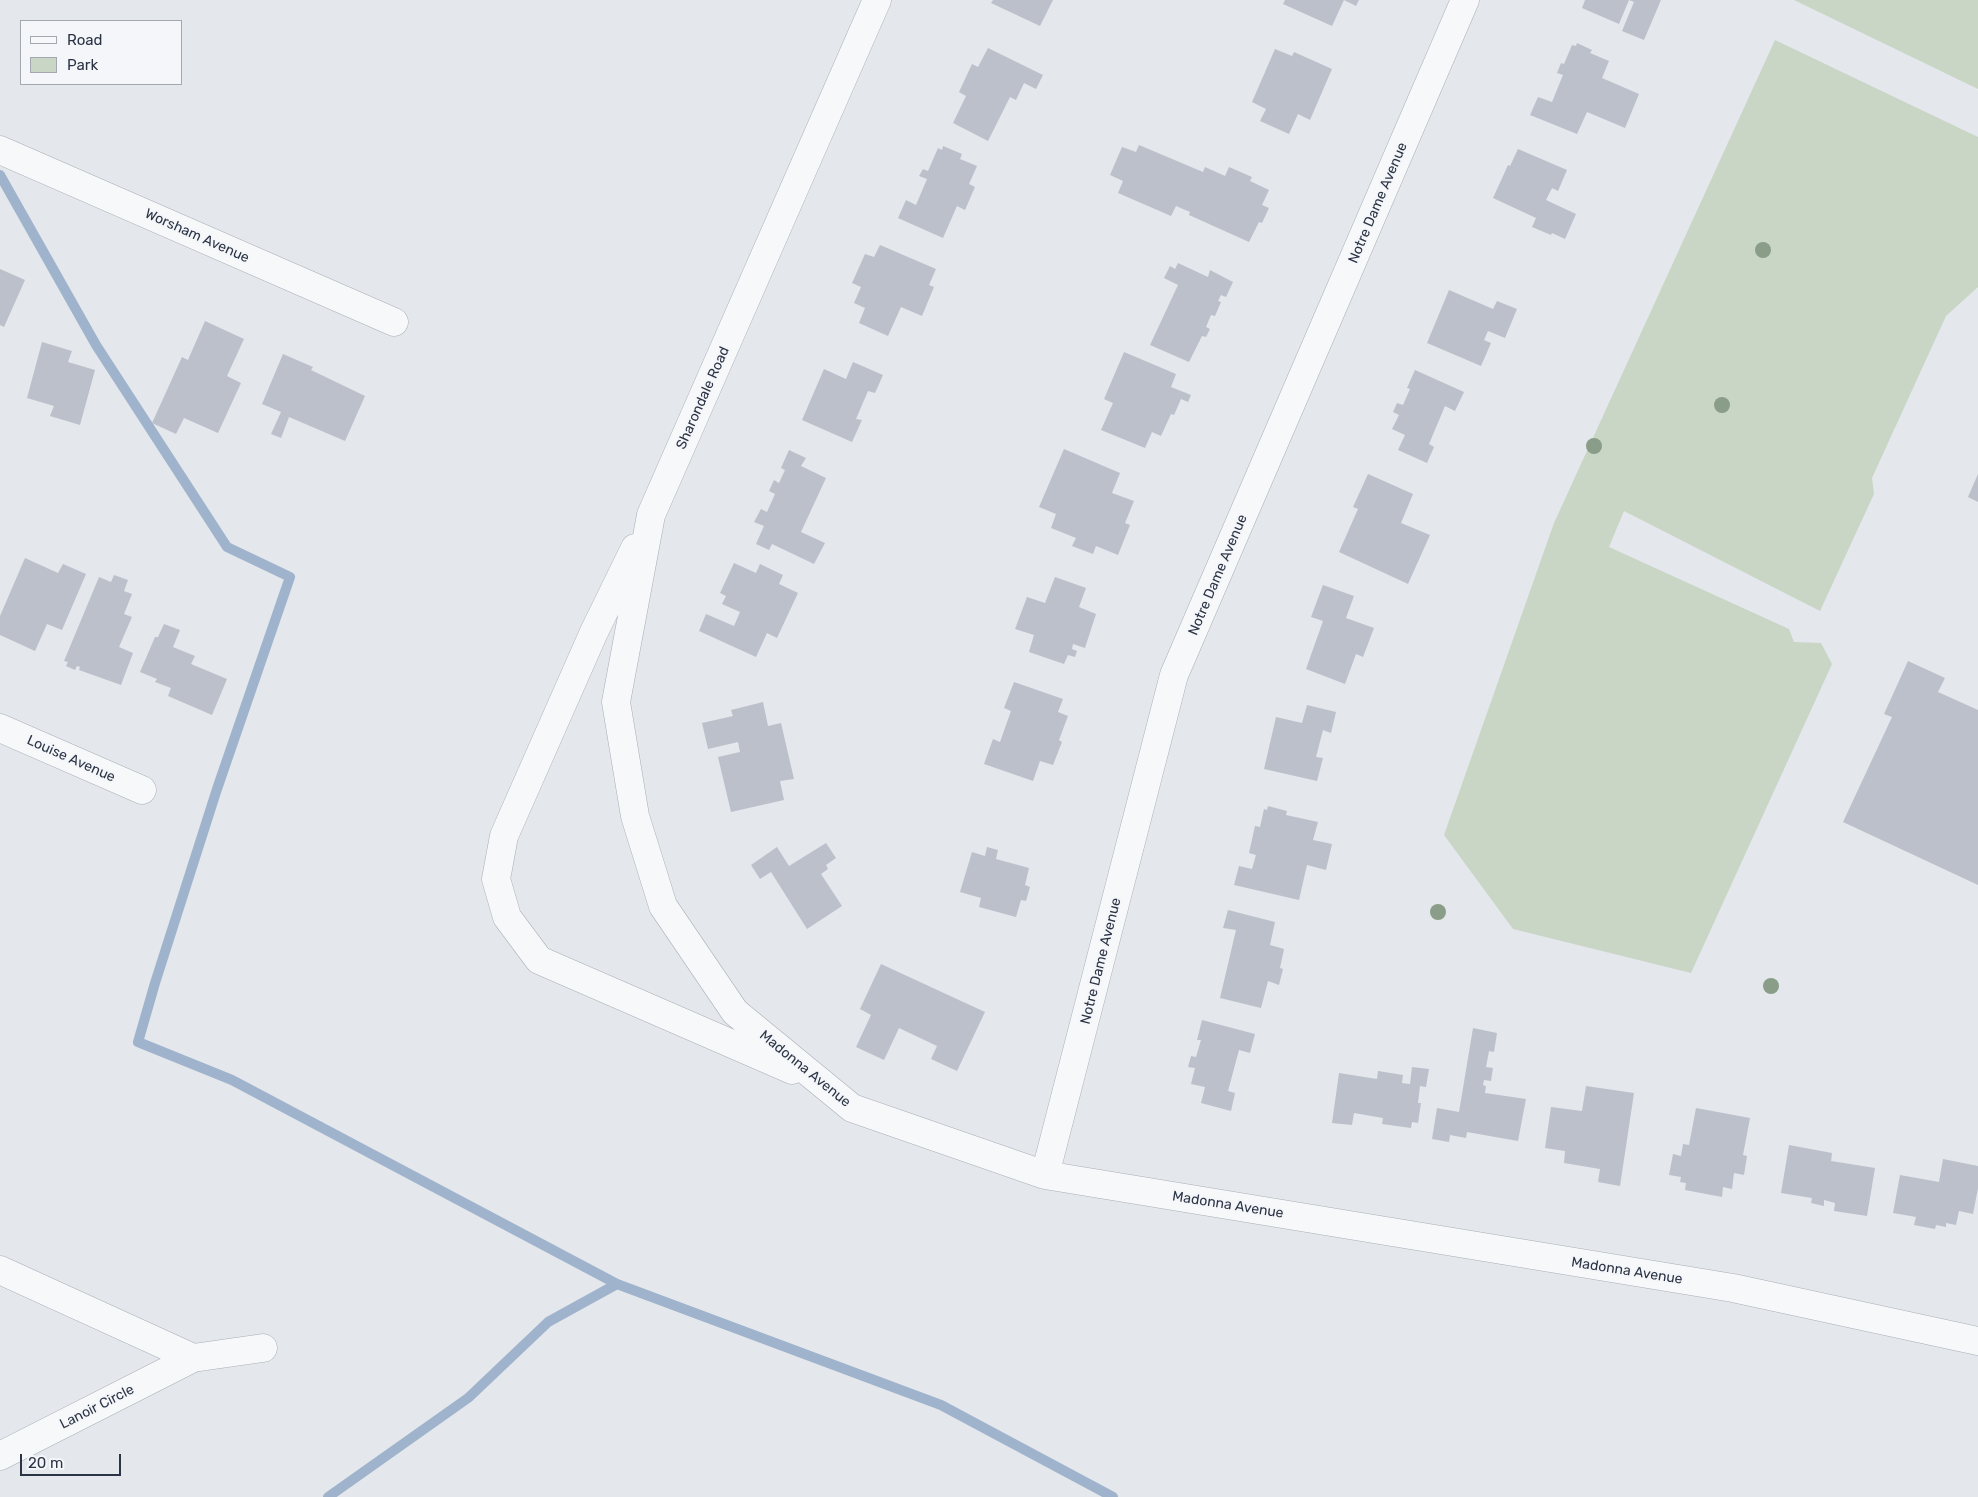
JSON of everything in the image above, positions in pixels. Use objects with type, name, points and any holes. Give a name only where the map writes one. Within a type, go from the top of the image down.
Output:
[{"type":"street","name":"Sharondale Road","points":[[635,816],[616,702],[651,515],[877,0]]},
{"type":"street","name":"Notre Dame Avenue","points":[[1046,1175],[1174,675],[1465,0]]},
{"type":"street","name":"Worsham Avenue","points":[[0,150],[394,322]]},
{"type":"street","points":[[651,515],[594,632],[504,836],[496,879],[507,917],[539,960],[821,1082]]},
{"type":"street","name":"Louise Avenue","points":[[0,728],[142,790]]},
{"type":"street","name":"Madonna Avenue","points":[[635,816],[663,906],[735,1012],[852,1108],[1046,1175],[1733,1288],[1978,1341]]},
{"type":"street","points":[[0,1270],[193,1358]]},
{"type":"street","name":"Lanoir Circle","points":[[0,1456],[193,1358],[263,1348]]},
{"type":"green space","points":[[1794,0],[1978,0],[1978,89]]},
{"type":"green space","points":[[1775,40],[1978,137],[1978,287],[1946,316],[1872,478],[1874,494],[1820,611],[1624,511],[1609,547],[1789,629],[1794,642],[1821,643],[1832,664],[1691,973],[1513,929],[1444,835],[1554,523]]},
{"type":"building","points":[[993,0],[1053,0],[1040,26],[991,3]]},
{"type":"building","points":[[1285,0],[1344,0],[1332,26],[1283,4]]},
{"type":"building","points":[[1344,0],[1359,0],[1356,6]]},
{"type":"building","points":[[1585,0],[1629,0],[1619,24],[1582,8]]},
{"type":"building","points":[[1629,0],[1661,0],[1644,40],[1622,31],[1634,2]]},
{"type":"building","points":[[1577,43],[1592,50],[1590,53],[1609,61],[1602,78],[1639,94],[1625,128],[1587,112],[1577,134],[1530,115],[1538,97],[1552,102],[1563,75],[1557,73],[1561,63],[1564,64],[1572,45],[1576,46]]},
{"type":"building","points":[[988,48],[1043,75],[1036,89],[1024,83],[1016,100],[1010,97],[988,141],[953,123],[966,96],[959,92],[972,64],[978,67]]},
{"type":"building","points":[[1275,49],[1292,56],[1294,52],[1332,69],[1310,120],[1298,114],[1289,134],[1260,121],[1266,109],[1252,102]]},
{"type":"building","points":[[1139,145],[1203,172],[1205,167],[1225,176],[1229,167],[1252,177],[1250,181],[1269,190],[1262,205],[1269,208],[1262,223],[1259,222],[1249,242],[1189,215],[1190,212],[1176,206],[1171,216],[1118,193],[1123,181],[1110,175],[1122,147],[1136,152]]},
{"type":"building","points":[[943,146],[962,154],[960,159],[977,166],[969,184],[975,187],[965,210],[957,206],[943,238],[898,218],[906,200],[916,205],[927,179],[919,176],[923,169],[928,171],[938,148],[942,150]]},
{"type":"building","points":[[1518,149],[1567,170],[1558,191],[1552,188],[1546,200],[1576,214],[1565,239],[1532,227],[1536,218],[1493,198],[1508,165],[1510,166]]},
{"type":"building","points":[[880,245],[936,269],[929,285],[934,287],[922,316],[901,307],[888,336],[859,323],[865,308],[854,303],[861,287],[852,283],[865,254],[874,257]]},
{"type":"building","points":[[1178,263],[1208,277],[1210,270],[1233,282],[1226,297],[1221,295],[1218,301],[1221,302],[1215,316],[1211,315],[1206,327],[1210,329],[1206,337],[1202,336],[1189,362],[1150,345],[1178,285],[1164,278],[1170,266],[1175,269]]},
{"type":"building","points":[[0,269],[25,280],[4,327],[0,325]]},
{"type":"building","points":[[1449,290],[1493,309],[1497,301],[1517,309],[1505,338],[1488,331],[1484,340],[1491,343],[1481,366],[1427,343]]},
{"type":"building","points":[[205,321],[244,339],[227,376],[241,383],[218,433],[184,418],[176,434],[152,423],[182,357],[188,360]]},
{"type":"building","points":[[42,342],[72,351],[68,362],[95,370],[80,425],[50,416],[54,406],[27,398]]},
{"type":"building","points":[[1124,352],[1176,374],[1171,387],[1191,395],[1188,402],[1181,399],[1174,415],[1171,414],[1161,436],[1152,432],[1145,448],[1101,430],[1113,403],[1104,399]]},
{"type":"building","points":[[283,354],[313,367],[311,370],[365,396],[345,441],[289,417],[281,438],[271,434],[281,412],[262,404]]},
{"type":"building","points":[[853,362],[883,375],[875,393],[868,391],[856,419],[862,420],[852,442],[802,420],[824,369],[846,379]]},
{"type":"building","points":[[1415,370],[1464,392],[1455,411],[1445,406],[1429,444],[1434,447],[1427,463],[1398,450],[1405,435],[1392,429],[1399,415],[1393,412],[1397,403],[1403,405],[1410,389],[1407,388]]},
{"type":"building","points":[[1064,449],[1120,473],[1112,493],[1134,501],[1125,523],[1130,525],[1118,555],[1096,546],[1093,554],[1072,546],[1076,538],[1051,528],[1056,514],[1039,507]]},
{"type":"building","points":[[789,450],[806,458],[801,466],[826,478],[801,532],[825,543],[814,564],[772,544],[769,550],[756,544],[764,526],[754,522],[761,509],[767,512],[775,494],[769,491],[774,480],[779,483],[785,470],[781,468]]},
{"type":"building","points":[[1368,474],[1413,494],[1401,523],[1430,535],[1408,584],[1339,552],[1358,509],[1353,507]]},
{"type":"building","points":[[1978,474],[1978,502],[1968,497]]},
{"type":"building","points":[[25,558],[58,573],[63,564],[86,574],[62,630],[47,624],[35,651],[0,635],[0,616]]},
{"type":"building","points":[[734,563],[756,573],[760,564],[783,575],[779,584],[798,593],[777,638],[767,633],[756,657],[699,631],[706,614],[734,626],[740,612],[722,604],[726,596],[720,593]]},
{"type":"building","points":[[114,575],[128,580],[124,591],[132,594],[124,614],[132,617],[119,647],[133,653],[121,685],[79,670],[80,667],[77,666],[75,670],[66,666],[68,662],[64,661],[99,577],[111,582]]},
{"type":"building","points":[[1055,577],[1086,588],[1079,607],[1096,614],[1085,648],[1073,644],[1072,649],[1077,651],[1075,657],[1068,655],[1064,664],[1029,652],[1034,635],[1015,629],[1027,597],[1045,603]]},
{"type":"building","points":[[1323,585],[1354,596],[1346,618],[1374,628],[1363,657],[1356,654],[1345,684],[1306,669],[1323,621],[1311,617]]},
{"type":"building","points":[[164,624],[180,630],[173,647],[195,656],[191,664],[227,679],[212,715],[168,696],[171,688],[155,682],[157,679],[140,672],[155,637],[158,637]]},
{"type":"building","points":[[1908,661],[1945,678],[1938,692],[1978,710],[1978,885],[1843,822],[1892,717],[1884,714]]},
{"type":"building","points":[[1014,682],[1063,699],[1058,712],[1068,716],[1059,740],[1062,742],[1053,765],[1040,761],[1033,781],[984,764],[993,739],[1000,742],[1011,711],[1004,708]]},
{"type":"building","points":[[763,702],[768,726],[781,723],[794,779],[780,781],[784,800],[731,812],[718,757],[740,752],[738,742],[708,749],[702,723],[733,716],[731,710]]},
{"type":"building","points":[[1307,705],[1336,712],[1331,733],[1323,730],[1316,757],[1323,758],[1317,781],[1264,769],[1276,717],[1302,723]]},
{"type":"building","points":[[1268,806],[1287,811],[1286,815],[1318,822],[1313,840],[1332,844],[1326,870],[1307,865],[1299,900],[1234,885],[1239,866],[1252,869],[1256,855],[1249,853],[1255,826],[1260,827],[1264,809],[1267,810]]},
{"type":"building","points":[[826,843],[836,858],[826,865],[828,869],[821,874],[842,906],[807,929],[771,872],[760,879],[751,865],[777,847],[789,866]]},
{"type":"building","points":[[987,847],[998,850],[996,859],[1029,868],[1025,885],[1030,887],[1026,901],[1021,900],[1016,917],[979,907],[981,898],[960,892],[972,852],[985,856]]},
{"type":"building","points":[[1228,910],[1275,922],[1270,945],[1284,949],[1280,968],[1283,969],[1279,985],[1268,981],[1261,1008],[1220,998],[1236,930],[1223,928]]},
{"type":"building","points":[[881,964],[985,1012],[957,1071],[931,1059],[937,1046],[899,1028],[884,1060],[856,1047],[871,1015],[860,1009]]},
{"type":"building","points":[[1202,1020],[1255,1034],[1250,1053],[1239,1050],[1228,1091],[1235,1093],[1231,1111],[1201,1103],[1205,1087],[1191,1084],[1195,1068],[1188,1067],[1191,1056],[1196,1057],[1201,1040],[1197,1040]]},
{"type":"building","points":[[1473,1028],[1497,1033],[1494,1052],[1489,1051],[1486,1067],[1493,1068],[1491,1081],[1484,1080],[1483,1085],[1486,1086],[1485,1093],[1526,1099],[1518,1141],[1467,1132],[1466,1138],[1450,1135],[1449,1142],[1432,1139],[1437,1108],[1459,1112]]},
{"type":"building","points":[[1412,1067],[1429,1069],[1426,1087],[1420,1086],[1418,1103],[1421,1103],[1418,1123],[1412,1122],[1411,1128],[1382,1124],[1383,1118],[1354,1113],[1352,1125],[1332,1123],[1339,1073],[1377,1079],[1378,1071],[1403,1075],[1402,1083],[1410,1084]]},
{"type":"building","points":[[1586,1086],[1634,1093],[1620,1186],[1598,1182],[1600,1169],[1564,1163],[1565,1151],[1545,1148],[1551,1107],[1582,1111]]},
{"type":"building","points":[[1696,1108],[1750,1118],[1743,1155],[1747,1156],[1744,1175],[1734,1173],[1732,1189],[1723,1187],[1722,1197],[1685,1190],[1686,1183],[1680,1182],[1681,1177],[1669,1175],[1673,1154],[1681,1156],[1683,1144],[1689,1145]]},
{"type":"building","points":[[1789,1145],[1832,1153],[1831,1161],[1875,1168],[1867,1216],[1834,1211],[1835,1203],[1824,1200],[1824,1206],[1811,1203],[1812,1198],[1781,1193]]},
{"type":"building","points":[[1943,1159],[1978,1166],[1978,1188],[1973,1214],[1959,1211],[1956,1225],[1946,1223],[1946,1227],[1936,1225],[1935,1229],[1914,1225],[1916,1217],[1893,1213],[1900,1175],[1939,1182]]},
{"type":"waterway","points":[[0,175],[96,345],[227,547],[290,577],[217,789],[138,1042],[232,1080],[617,1284],[941,1405],[1113,1497]]},
{"type":"waterway","points":[[328,1497],[468,1398],[548,1322],[617,1284]]}]
